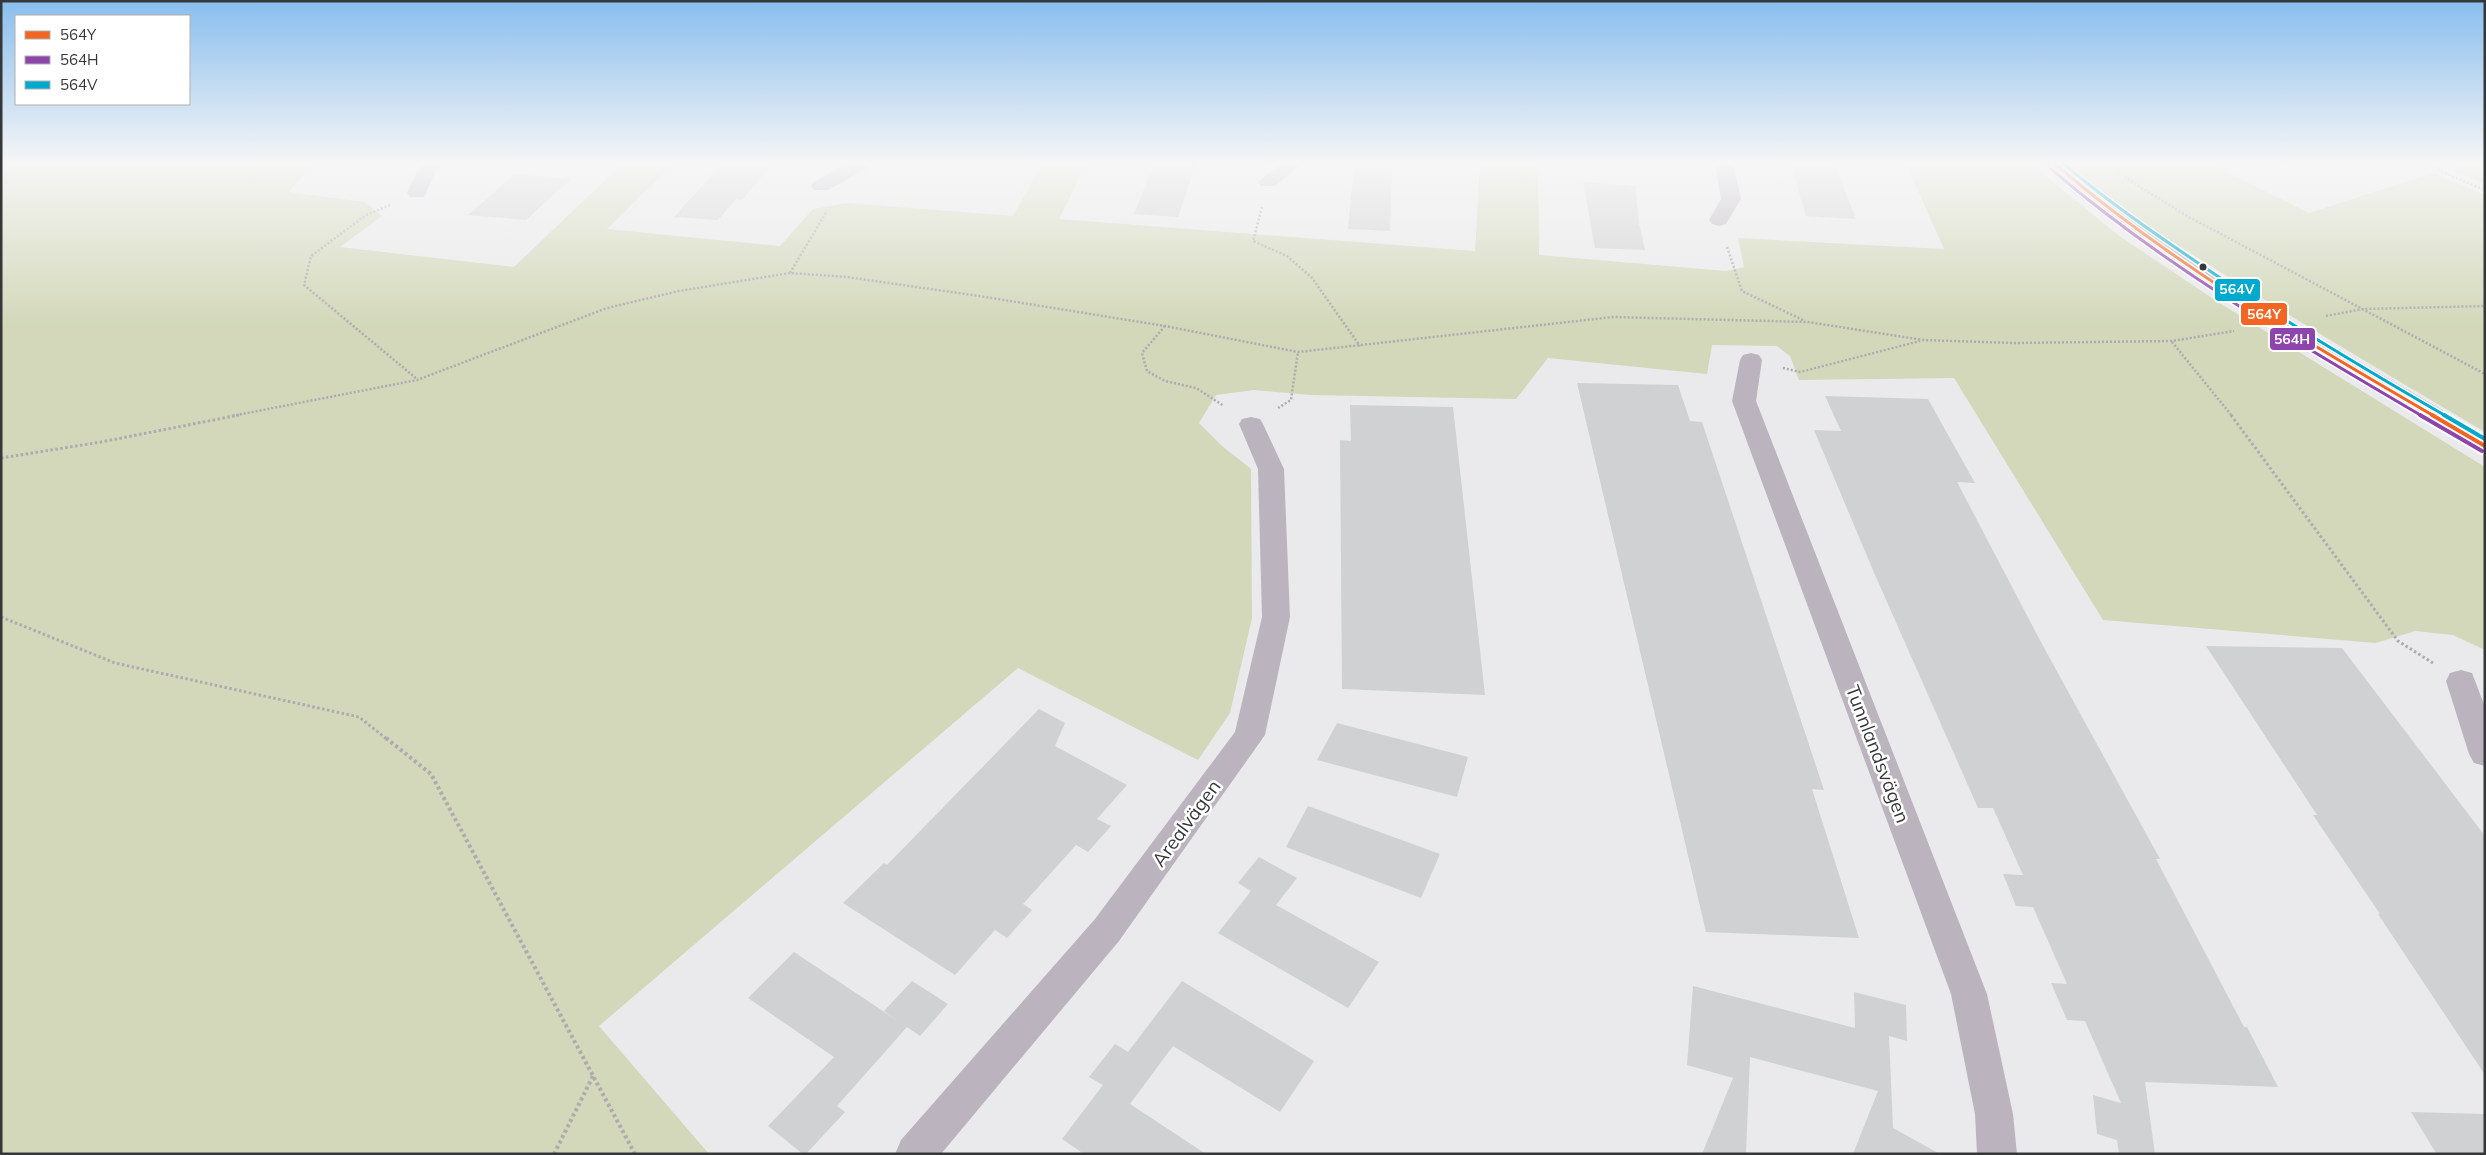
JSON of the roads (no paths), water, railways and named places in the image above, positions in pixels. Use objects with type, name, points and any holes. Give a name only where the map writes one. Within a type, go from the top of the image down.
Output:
[{"type":"street","points":[[2123,218],[2179,259],[2279,324],[2485,446]]},
{"type":"street","name":"Tunnlandsvägen","points":[[1751,360],[1744,401],[1969,994],[1994,1114],[1997,1154]]},
{"type":"street","name":"Arealvägen","points":[[915,1154],[1107,930],[1250,735],[1276,617],[1271,470],[1251,424]]},
{"type":"street","points":[[2461,681],[2485,754]]}]
